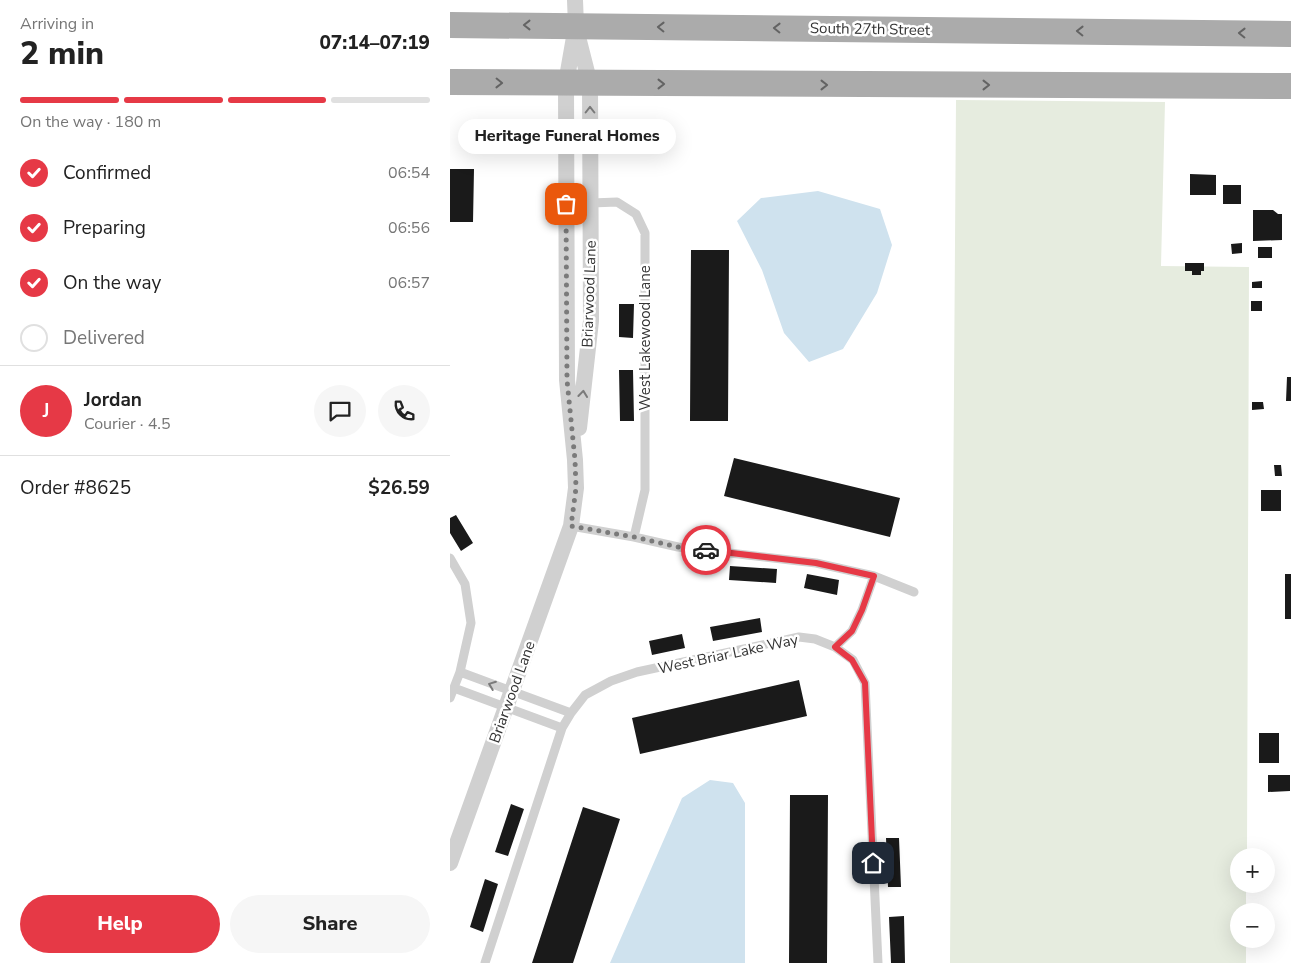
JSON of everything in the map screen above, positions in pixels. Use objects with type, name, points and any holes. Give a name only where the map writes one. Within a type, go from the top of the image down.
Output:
[{"type":"main road","name":"South 27th Street","points":[[450,25],[1291,34]]},
{"type":"main road","points":[[450,82],[1291,86]]},
{"type":"street","points":[[575,0],[576,26]]},
{"type":"street","name":"Briarwood Lane","points":[[575,460],[590,321],[591,203],[578,83],[576,26]]},
{"type":"street","name":"Briarwood Lane","points":[[450,863],[571,526],[576,488],[567,380],[566,204],[578,83],[576,26]]},
{"type":"lane","name":"West Lakewood Lane","points":[[566,204],[617,202],[636,214],[645,233],[645,490],[634,537]]},
{"type":"lane","points":[[571,526],[678,547],[816,563],[874,576],[914,592]]},
{"type":"lane","points":[[450,558],[465,584],[471,623],[460,672],[450,698]]},
{"type":"lane","points":[[835,647],[852,631],[874,576]]},
{"type":"lane","name":"West Briar Lake Way","points":[[485,963],[562,728],[585,695],[612,681],[637,672],[799,637],[815,639],[835,647],[852,660],[865,683],[878,963]]},
{"type":"lane","points":[[460,672],[571,713]]},
{"type":"lane","points":[[454,688],[562,728]]},
{"type":"shaded area","points":[[956,100],[1165,102],[1161,266],[1249,267],[1247,848],[1230,848],[1230,893],[1246,893],[1246,903],[1230,903],[1230,948],[1246,948],[1246,963],[950,963]]},
{"type":"water","points":[[818,191],[880,209],[892,245],[877,293],[843,349],[809,362],[784,333],[762,270],[737,221],[761,198]]},
{"type":"water","points":[[710,780],[733,783],[745,803],[745,963],[610,963],[682,798]]},
{"type":"building","points":[[450,169],[474,169],[473,222],[450,222]]},
{"type":"building","points":[[1190,174],[1216,175],[1216,195],[1190,195]]},
{"type":"building","points":[[1223,185],[1241,185],[1241,204],[1223,204]]},
{"type":"building","points":[[1253,210],[1273,210],[1278,214],[1282,214],[1282,240],[1253,241]]},
{"type":"building","points":[[1242,243],[1242,253],[1232,254],[1231,244]]},
{"type":"building","points":[[1258,247],[1272,247],[1272,258],[1258,258]]},
{"type":"building","points":[[691,250],[729,250],[728,421],[690,421]]},
{"type":"building","points":[[1185,263],[1204,263],[1204,271],[1201,271],[1201,275],[1192,275],[1192,271],[1185,271]]},
{"type":"building","points":[[1262,281],[1262,288],[1252,288],[1252,282]]},
{"type":"building","points":[[1251,301],[1262,301],[1262,311],[1251,311]]},
{"type":"building","points":[[619,304],[634,304],[633,338],[619,337]]},
{"type":"building","points":[[619,370],[633,370],[634,421],[620,421]]},
{"type":"building","points":[[1287,377],[1291,377],[1291,401],[1286,401]]},
{"type":"building","points":[[1252,402],[1263,402],[1264,409],[1252,410]]},
{"type":"building","points":[[734,458],[900,498],[890,537],[724,496]]},
{"type":"building","points":[[1274,465],[1281,465],[1282,476],[1275,476]]},
{"type":"building","points":[[1261,490],[1281,490],[1281,511],[1261,511]]},
{"type":"building","points":[[456,515],[473,543],[461,551],[450,533],[450,518]]},
{"type":"building","points":[[730,566],[777,569],[776,583],[729,580]]},
{"type":"building","points":[[807,574],[839,580],[837,595],[804,588]]},
{"type":"building","points":[[1285,574],[1291,574],[1291,619],[1285,619]]},
{"type":"building","points":[[760,618],[762,632],[713,641],[710,627]]},
{"type":"building","points":[[682,634],[685,648],[652,655],[649,641]]},
{"type":"building","points":[[799,680],[807,716],[640,754],[632,718]]},
{"type":"building","points":[[1259,733],[1279,733],[1279,763],[1259,763]]},
{"type":"building","points":[[1268,775],[1290,775],[1290,791],[1268,792]]},
{"type":"building","points":[[790,795],[828,795],[827,963],[789,963]]},
{"type":"building","points":[[511,804],[524,809],[508,856],[495,852]]},
{"type":"building","points":[[583,807],[620,819],[573,963],[532,963]]},
{"type":"building","points":[[886,838],[899,838],[901,887],[888,887]]},
{"type":"building","points":[[485,879],[498,884],[483,932],[470,927]]},
{"type":"building","points":[[904,916],[905,963],[891,963],[889,917]]},
{"type":"way so far","points":[[566,204],[567,380],[576,488],[571,526],[678,547],[706,550]]},
{"type":"place","name":"Heritage Funeral Homes","points":[[566,204]]},
{"type":"route","points":[[706,550],[816,563],[874,576],[852,631],[835,647],[852,660],[865,683],[873,863]]}]
